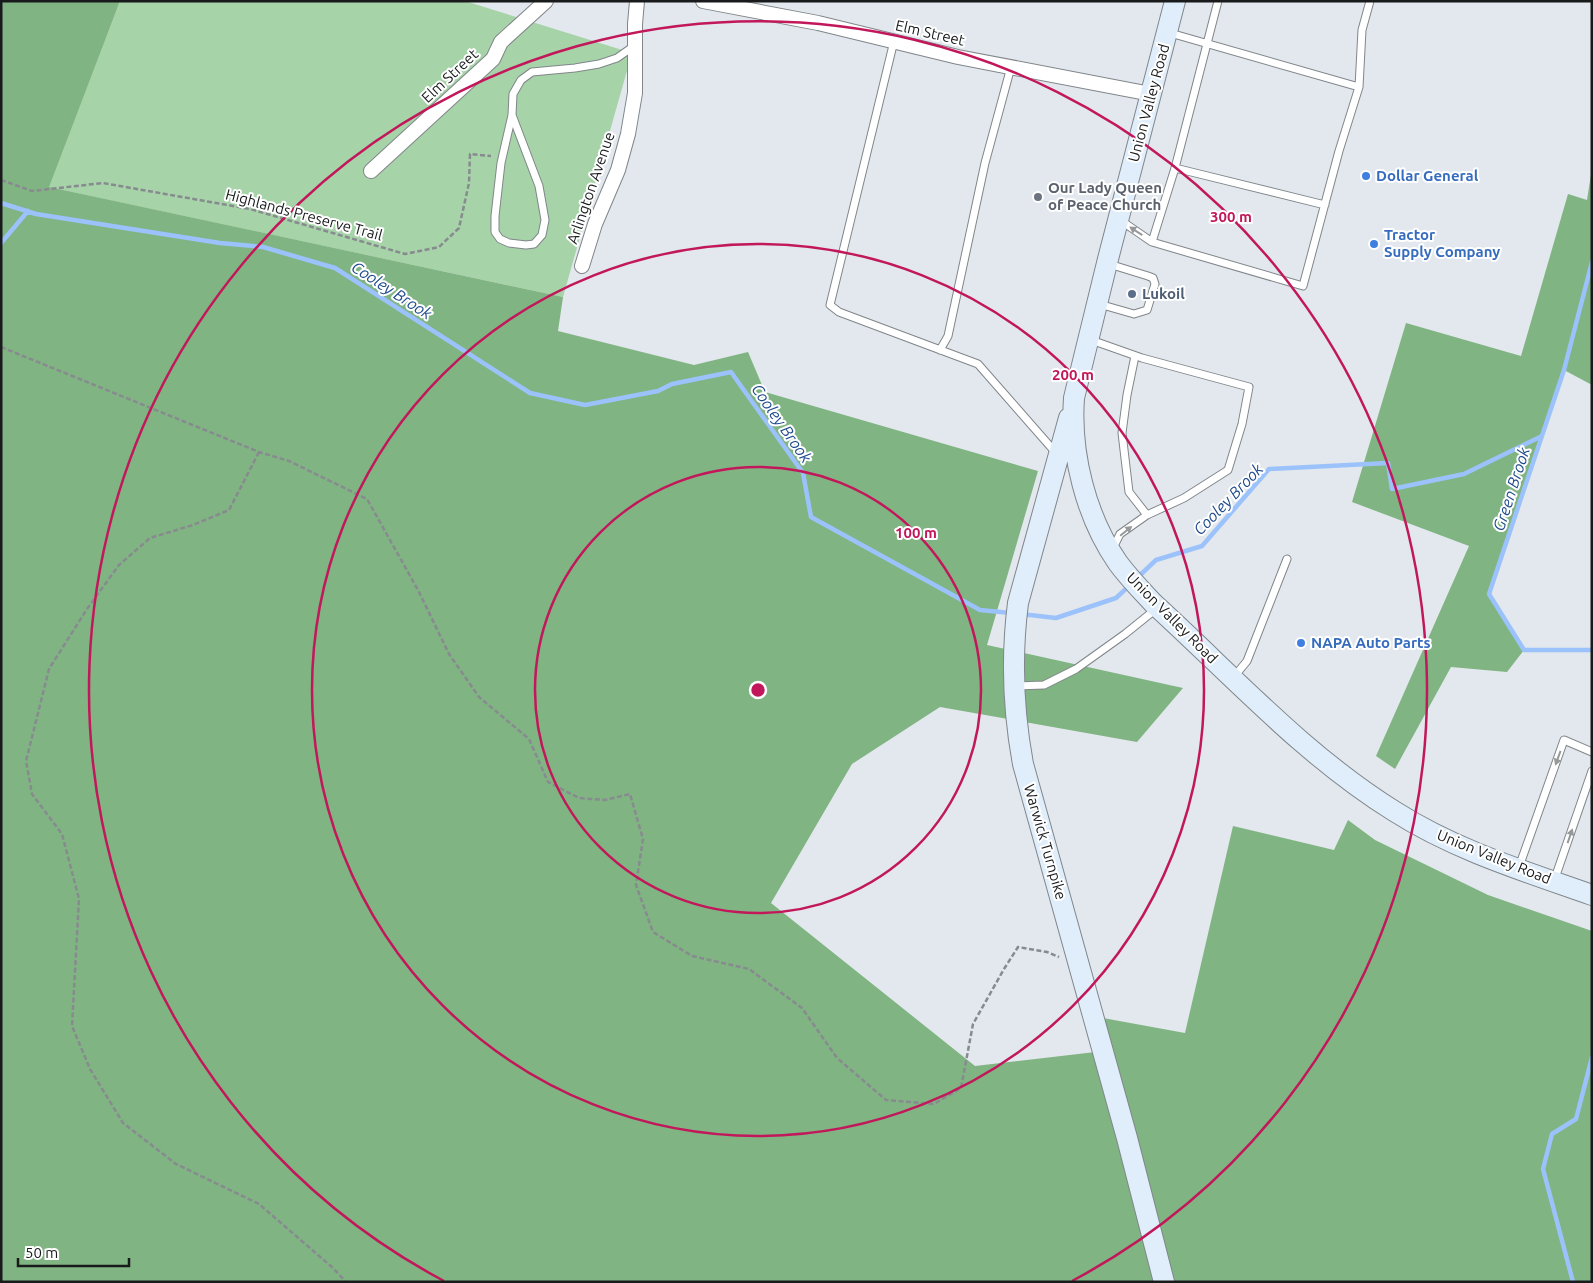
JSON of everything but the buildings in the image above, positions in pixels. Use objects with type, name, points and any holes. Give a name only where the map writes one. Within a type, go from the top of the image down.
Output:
[{"type":"main road","name":"Union Valley Road","points":[[1175,1],[1119,220],[1106,263],[1074,398],[1074,429],[1083,485],[1105,542],[1134,582],[1158,607],[1309,749],[1393,811],[1458,846],[1592,895]]},
{"type":"main road","name":"Warwick Turnpike","points":[[1074,398],[1018,603],[1015,624],[1013,687],[1023,764],[1130,1148],[1164,1282]]},
{"type":"street","name":"Elm Street","points":[[371,170],[493,59],[501,42],[546,1]]},
{"type":"street","name":"Arlington Avenue","points":[[582,266],[595,224],[618,170],[628,134],[635,94],[637,1]]},
{"type":"street","name":"Elm Street","points":[[703,1],[818,23],[1011,67],[1151,94]]},
{"type":"lane","points":[[1152,242],[1175,168],[1218,1]]},
{"type":"lane","points":[[1119,220],[1152,242],[1303,286],[1339,151],[1359,87],[1362,30],[1370,1]]},
{"type":"lane","points":[[1167,32],[1359,87]]},
{"type":"lane","points":[[894,41],[830,305],[839,312],[978,364],[1059,455]]},
{"type":"lane","points":[[512,116],[539,186],[545,220],[542,235],[534,244],[526,246],[509,243],[500,239],[495,232],[495,216],[502,158],[512,116],[513,94],[521,80],[532,72],[599,64],[616,58],[635,46]]},
{"type":"lane","points":[[940,350],[948,336],[985,163],[1011,67]]},
{"type":"lane","points":[[1175,168],[1325,205]]},
{"type":"lane","points":[[1097,304],[1134,314],[1147,310],[1155,284],[1153,278],[1106,263]]},
{"type":"lane","points":[[1088,339],[1135,356],[1249,387],[1242,424],[1228,470],[1184,498],[1147,515],[1120,534],[1111,551]]},
{"type":"lane","points":[[1135,356],[1122,433],[1129,492],[1147,515]]},
{"type":"lane","points":[[1233,678],[1247,661],[1287,559]]},
{"type":"lane","points":[[1013,687],[1044,685],[1076,669],[1125,634],[1158,607]]},
{"type":"lane","points":[[1518,869],[1564,740],[1592,752]]},
{"type":"lane","points":[[1554,882],[1592,771]]},
{"type":"path","name":"Highlands Preserve Trail","points":[[1,180],[32,191],[104,183],[250,209],[405,254],[439,248],[459,228],[469,183],[470,154],[502,158]]},
{"type":"path","points":[[1,347],[259,452],[289,461],[367,499],[418,590],[449,654],[479,697],[529,740],[548,782],[579,798],[605,800],[630,794],[643,839],[636,884],[653,932],[692,956],[749,969],[802,1008],[837,1058],[886,1100],[934,1104],[961,1088],[973,1024],[1018,947],[1047,952],[1079,966]]},
{"type":"path","points":[[259,452],[229,510],[193,525],[150,538],[119,565],[87,609],[49,669],[26,761],[32,794],[62,834],[78,899],[72,1026],[90,1069],[123,1123],[176,1164],[259,1204],[333,1268],[346,1282]]},
{"type":"green space","points":[[1,1],[120,1],[49,187],[563,297],[558,331],[694,365],[748,352],[765,392],[1038,471],[987,645],[1183,688],[1137,742],[940,707],[852,764],[771,903],[975,1066],[1104,1051],[1092,1016],[1185,1033],[1233,826],[1334,850],[1348,820],[1375,840],[1488,895],[1592,931],[1592,1282],[1,1282]]},
{"type":"green space","points":[[120,1],[465,1],[632,53],[563,297],[48,187]]},
{"type":"green space","points":[[1592,168],[1592,385],[1564,370],[1489,594],[1524,650],[1507,672],[1451,667],[1395,769],[1376,756],[1469,546],[1352,502],[1406,323],[1521,356],[1568,194],[1587,200]]},
{"type":"waterway","name":"Cooley Brook","points":[[1,203],[36,214],[220,243],[263,247],[335,268],[530,393],[585,405],[658,391],[672,384],[731,372],[803,473],[811,517],[980,610],[1011,613]]},
{"type":"waterway","points":[[1,243],[28,211]]},
{"type":"waterway","name":"Green Brook","points":[[1592,262],[1564,370],[1489,594],[1524,650],[1592,650]]},
{"type":"waterway","name":"Cooley Brook","points":[[1137,578],[1156,560],[1202,546],[1269,469],[1388,463],[1392,489],[1464,474],[1542,436]]},
{"type":"waterway","name":"Cooley Brook","points":[[1021,614],[1056,618],[1116,598],[1130,585]]},
{"type":"waterway","points":[[1573,1282],[1543,1169],[1552,1134],[1576,1119],[1592,1057]]},
{"type":"place","name":"Dollar General","points":[[1366,176]]},
{"type":"place","name":"Our Lady Queen of Peace Church","points":[[1038,197]]},
{"type":"place","name":"Tractor Supply Company","points":[[1374,244]]},
{"type":"place","name":"Lukoil","points":[[1132,294]]},
{"type":"place","name":"NAPA Auto Parts","points":[[1301,643]]}]
